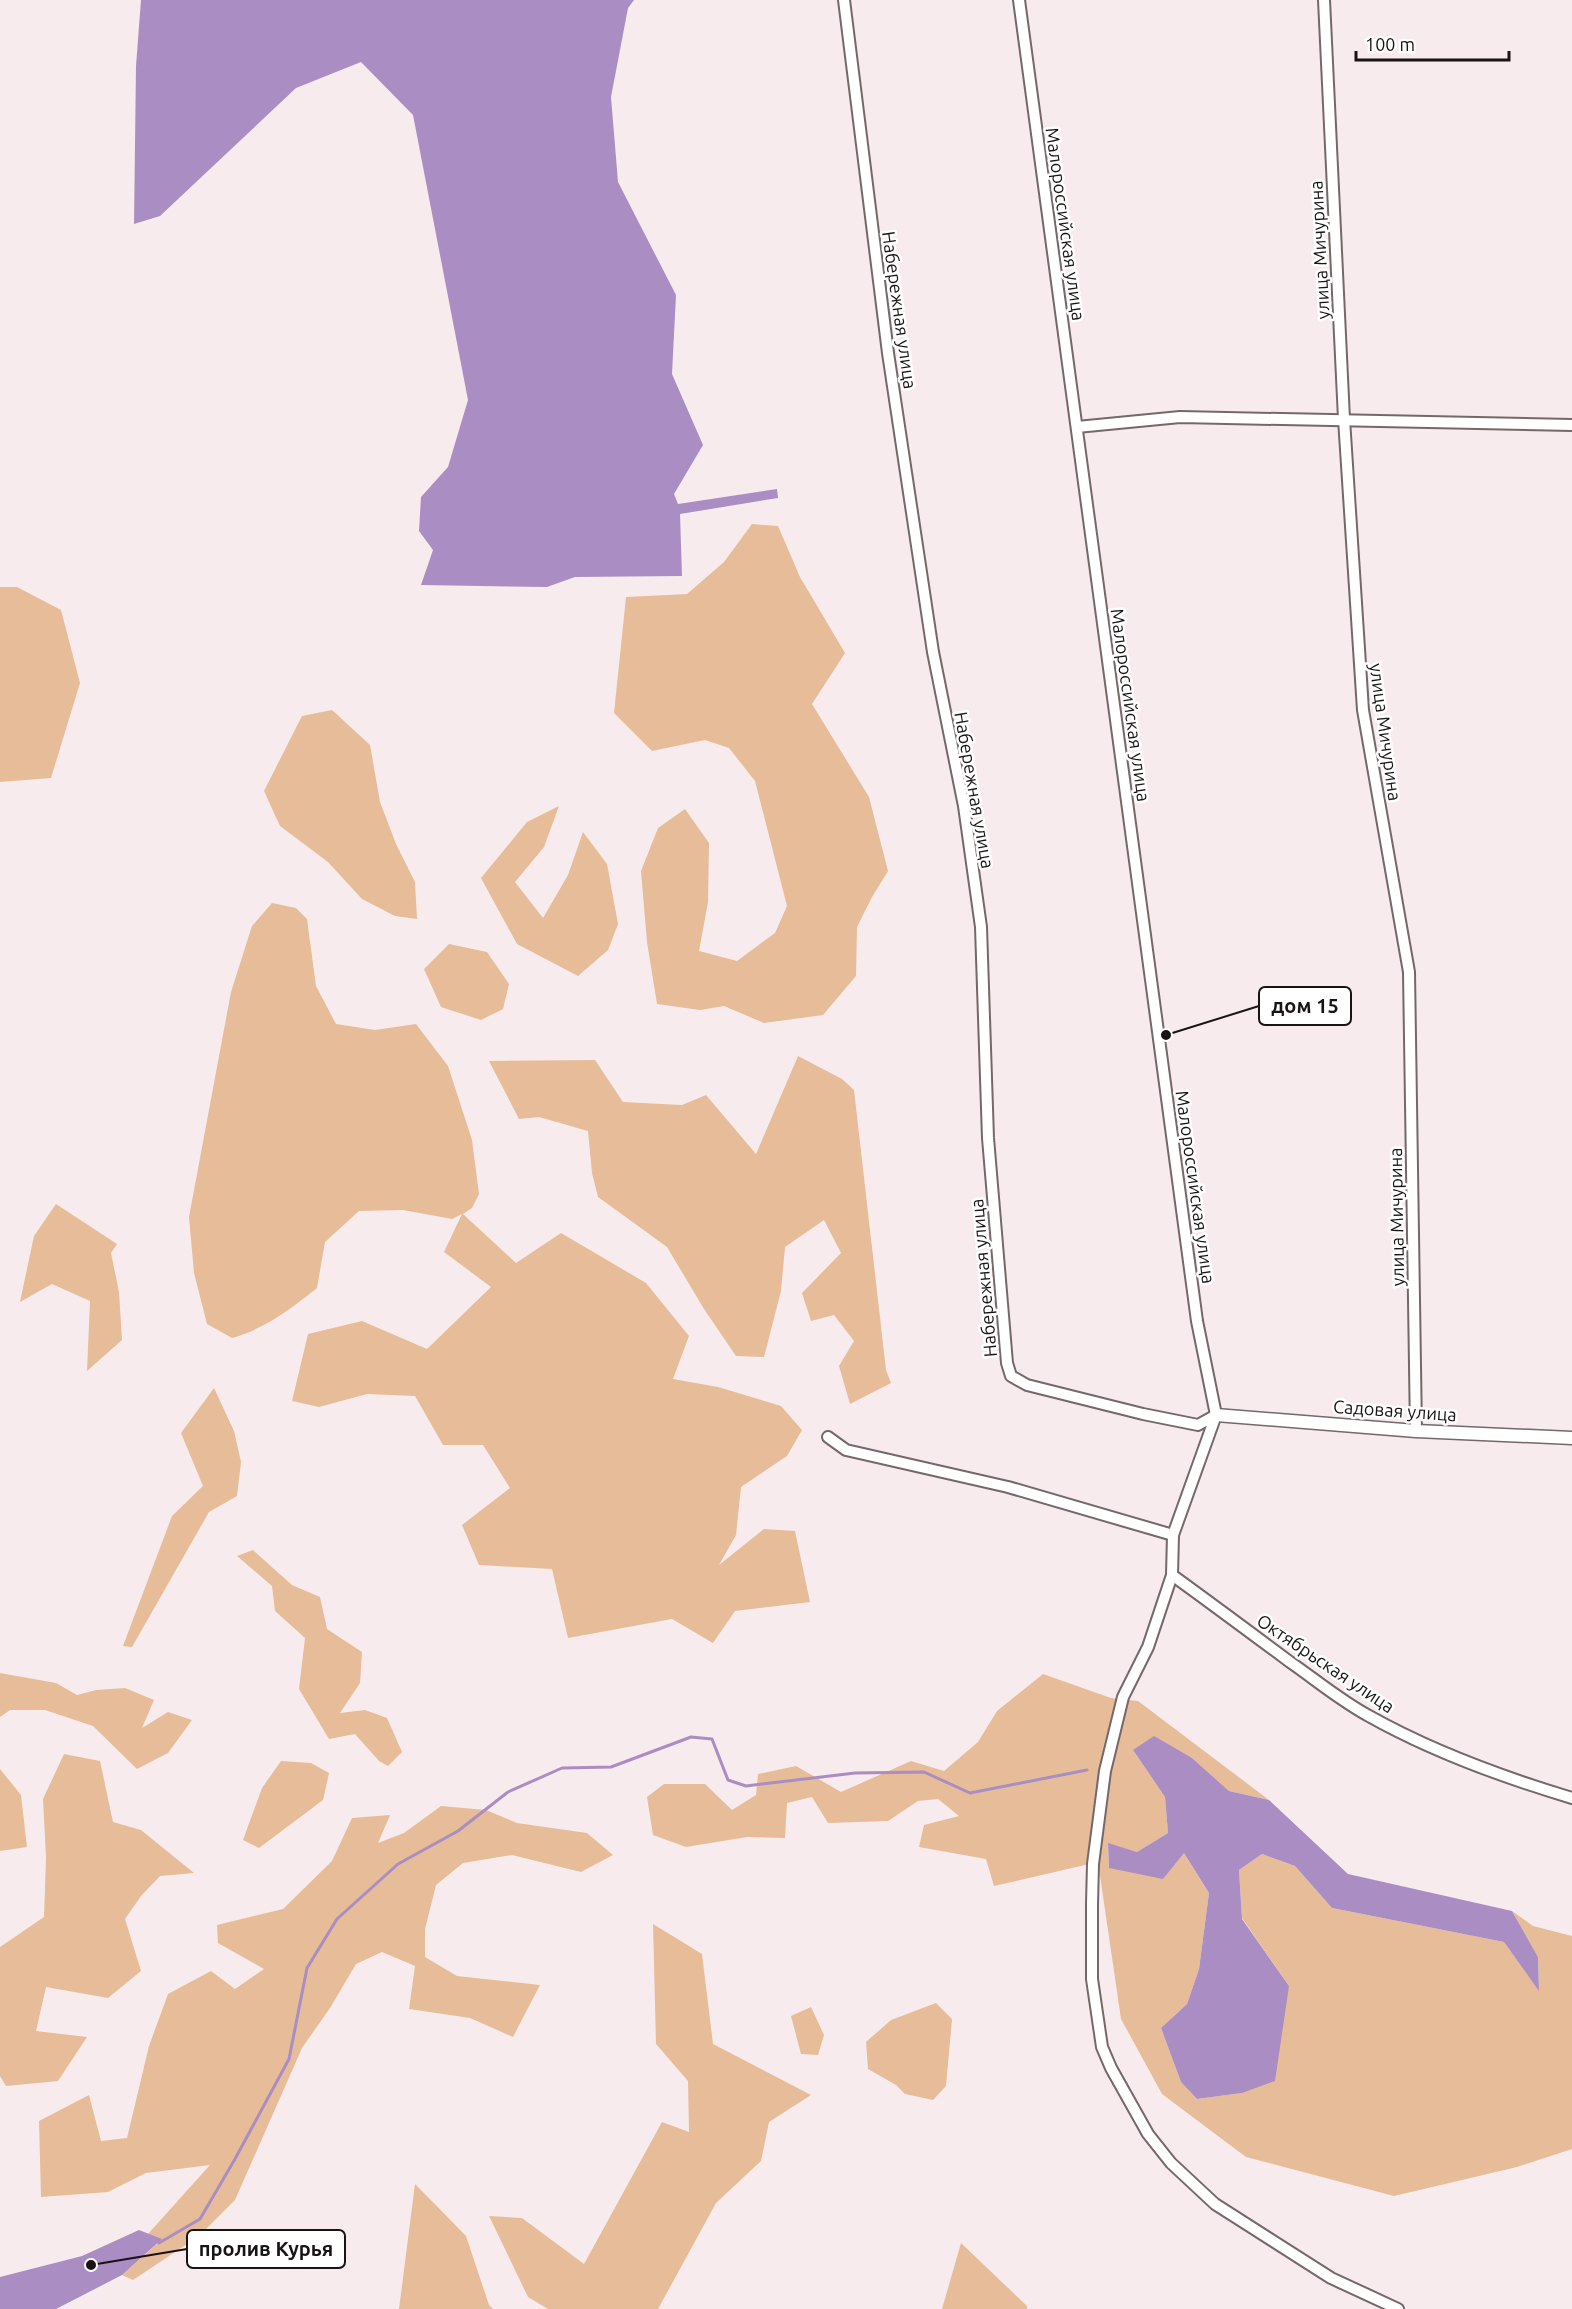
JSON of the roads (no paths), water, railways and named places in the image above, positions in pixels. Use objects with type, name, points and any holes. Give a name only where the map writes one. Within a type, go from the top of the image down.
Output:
[{"type":"street","name":"Набережная улица","points":[[844,0],[890,364],[933,652],[964,806],[981,927],[988,1138],[1007,1363],[1011,1376],[1027,1385],[1143,1414],[1198,1425],[1216,1415]]},
{"type":"street","name":"Малороссийская улица","points":[[1019,0],[1197,1321],[1216,1415]]},
{"type":"street","name":"улица Мичурина","points":[[1324,0],[1344,419],[1363,710],[1409,972],[1416,1431]]},
{"type":"street","points":[[1077,426],[1180,417],[1572,425]]},
{"type":"street","name":"Садовая улица","points":[[1216,1415],[1416,1431],[1572,1438]]},
{"type":"street","points":[[1216,1415],[1173,1535],[1172,1575],[1148,1647],[1123,1697],[1105,1771],[1093,1864],[1092,1895],[1092,1979],[1102,2047],[1111,2068],[1148,2134],[1171,2163],[1215,2204],[1331,2278],[1398,2309]]},
{"type":"street","points":[[828,1437],[846,1450],[1008,1487],[1173,1535]]},
{"type":"street","name":"Октябрьская улица","points":[[1172,1575],[1368,1716],[1471,1763],[1528,1785],[1572,1798]]},
{"type":"waterway","points":[[159,2243],[200,2219],[235,2159],[289,2059],[307,1968],[337,1919],[398,1864],[458,1831],[508,1792],[562,1768],[611,1767],[691,1737],[712,1739],[728,1780],[746,1786],[855,1773],[924,1772],[970,1793],[1087,1770]]},
{"type":"place","name":"дом 15","points":[[1166,1035]]},
{"type":"place","name":"пролив Курья","points":[[91,2265]]}]
